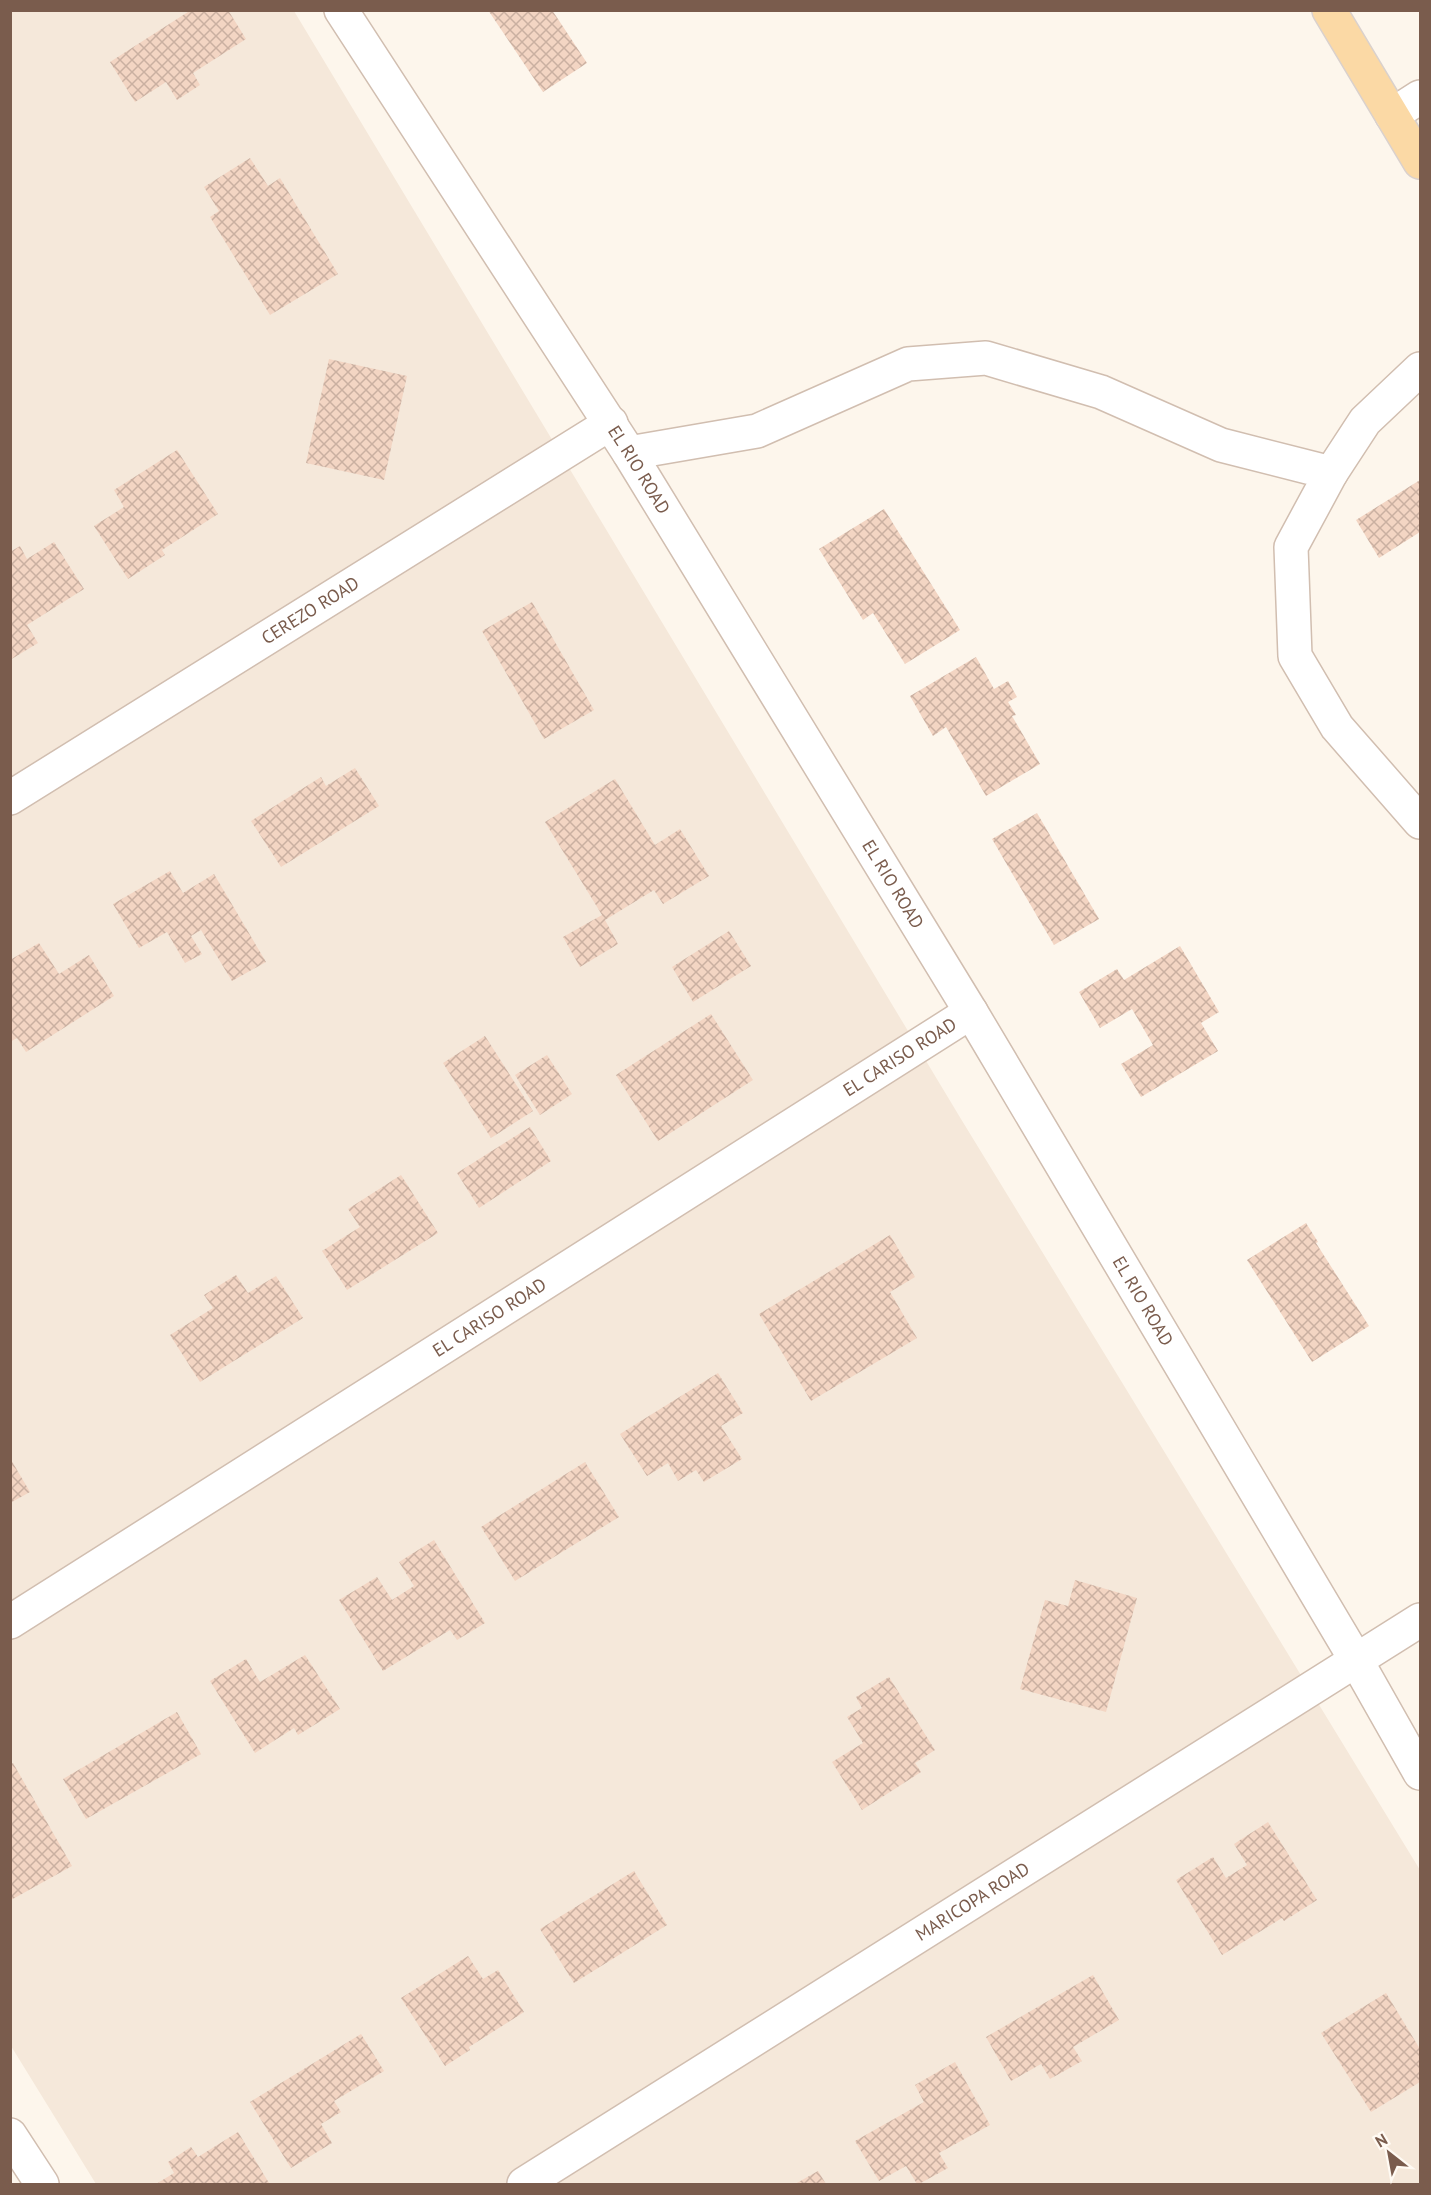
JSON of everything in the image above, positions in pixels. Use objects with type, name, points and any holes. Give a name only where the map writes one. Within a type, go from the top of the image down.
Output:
[{"type":"main road","points":[[1329,10],[1420,162]]},
{"type":"street","name":"EL RIO ROAD","points":[[341,10],[611,423],[971,1012],[1356,1660],[1420,1773]]},
{"type":"street","points":[[1392,115],[1420,97]]},
{"type":"street","points":[[629,453],[757,431],[908,364],[986,358],[1101,392],[1221,445],[1331,473]]},
{"type":"street","points":[[1420,369],[1365,422],[1331,473],[1291,548],[1295,656],[1337,727],[1420,822]]},
{"type":"street","name":"CEREZO ROAD","points":[[10,798],[611,423]]},
{"type":"street","name":"EL CARISO ROAD","points":[[10,1622],[971,1012]]},
{"type":"street","name":"MARICOPA ROAD","points":[[524,2184],[1420,1620]]},
{"type":"street","points":[[10,2136],[42,2184]]},
{"type":"shaded area","points":[[11,11],[294,11],[961,1119],[1420,1870],[1420,2184],[96,2184],[11,2046]]},
{"type":"building","points":[[191,10],[228,10],[246,39],[193,73],[200,85],[177,100],[166,82],[135,102],[110,62]]},
{"type":"building","points":[[488,10],[552,10],[587,63],[543,92]]},
{"type":"building","points":[[250,158],[268,186],[280,178],[338,274],[270,315],[210,217],[219,211],[204,187]]},
{"type":"building","points":[[329,359],[407,376],[384,480],[306,463]]},
{"type":"building","points":[[177,450],[218,514],[162,550],[165,555],[128,579],[94,526],[124,507],[114,490]]},
{"type":"building","points":[[1420,480],[1420,532],[1379,558],[1356,520]]},
{"type":"building","points":[[884,509],[960,630],[905,664],[873,613],[863,620],[819,549]]},
{"type":"building","points":[[54,542],[84,589],[27,625],[38,643],[10,660],[10,552],[20,546],[27,559]]},
{"type":"building","points":[[532,602],[594,710],[544,739],[482,631]]},
{"type":"building","points":[[976,657],[994,689],[1008,681],[1017,697],[1008,702],[1016,715],[1012,716],[1040,764],[986,796],[946,727],[933,736],[910,696]]},
{"type":"building","points":[[355,768],[379,806],[281,867],[251,821],[321,777],[326,786]]},
{"type":"building","points":[[615,779],[655,845],[680,829],[709,876],[663,904],[654,890],[605,920],[618,944],[580,967],[563,937],[602,915],[545,822]]},
{"type":"building","points":[[1037,813],[1099,919],[1054,945],[992,839]]},
{"type":"building","points":[[170,871],[183,893],[214,874],[266,962],[232,981],[201,930],[191,936],[202,954],[185,963],[167,932],[139,948],[113,904]]},
{"type":"building","points":[[729,931],[751,966],[693,1002],[672,967]]},
{"type":"building","points":[[39,943],[59,974],[89,955],[114,996],[26,1052],[17,1038],[10,1042],[10,960]]},
{"type":"building","points":[[1180,946],[1219,1012],[1201,1023],[1218,1051],[1141,1097],[1121,1064],[1153,1045],[1132,1009],[1100,1028],[1079,992],[1117,969],[1124,980]]},
{"type":"building","points":[[711,1014],[753,1080],[658,1141],[616,1075]]},
{"type":"building","points":[[485,1036],[533,1111],[491,1138],[443,1063]]},
{"type":"building","points":[[547,1055],[572,1094],[540,1115],[515,1075]]},
{"type":"building","points":[[530,1127],[551,1161],[479,1208],[457,1173]]},
{"type":"building","points":[[401,1175],[438,1233],[347,1290],[322,1251],[360,1227],[348,1209]]},
{"type":"building","points":[[1306,1223],[1318,1242],[1316,1243],[1369,1326],[1312,1362],[1247,1260]]},
{"type":"building","points":[[890,1235],[915,1277],[890,1292],[917,1338],[811,1401],[759,1314]]},
{"type":"building","points":[[236,1275],[248,1293],[276,1276],[303,1318],[200,1382],[170,1335],[213,1308],[204,1295]]},
{"type":"building","points":[[718,1373],[743,1413],[721,1426],[742,1459],[704,1482],[696,1470],[678,1481],[668,1463],[647,1476],[620,1434]]},
{"type":"building","points":[[10,1458],[30,1492],[10,1503]]},
{"type":"building","points":[[585,1462],[619,1517],[515,1581],[481,1527]]},
{"type":"building","points":[[434,1540],[485,1623],[457,1640],[450,1630],[383,1671],[339,1600],[377,1577],[392,1600],[414,1586],[399,1562]]},
{"type":"building","points":[[1075,1580],[1137,1598],[1106,1712],[1020,1689],[1045,1600],[1068,1606]]},
{"type":"building","points":[[305,1655],[340,1709],[298,1735],[294,1728],[255,1753],[210,1681],[246,1659],[260,1682]]},
{"type":"building","points":[[889,1677],[935,1750],[915,1763],[921,1772],[862,1810],[832,1762],[863,1743],[847,1717],[862,1708],[856,1697]]},
{"type":"building","points":[[177,1712],[201,1754],[86,1819],[63,1779]]},
{"type":"building","points":[[13,1763],[72,1866],[11,1900],[10,1765]]},
{"type":"building","points":[[1268,1822],[1317,1900],[1284,1921],[1282,1918],[1222,1955],[1176,1880],[1213,1857],[1226,1878],[1247,1865],[1234,1844]]},
{"type":"building","points":[[634,1871],[667,1925],[574,1983],[540,1929]]},
{"type":"building","points":[[468,1956],[483,1979],[498,1970],[524,2012],[469,2047],[470,2050],[445,2066],[401,1998]]},
{"type":"building","points":[[1093,1975],[1119,2020],[1073,2047],[1082,2061],[1050,2079],[1041,2064],[1011,2081],[986,2037]]},
{"type":"building","points":[[1386,1993],[1420,2049],[1420,2082],[1371,2112],[1321,2033]]},
{"type":"building","points":[[361,2034],[384,2071],[334,2101],[341,2112],[321,2124],[332,2143],[291,2168],[250,2102]]},
{"type":"building","points":[[955,2062],[990,2125],[939,2153],[948,2168],[919,2184],[906,2166],[879,2181],[855,2141],[924,2102],[915,2085]]},
{"type":"building","points":[[238,2132],[269,2183],[156,2184],[174,2173],[168,2162],[191,2147],[198,2157]]},
{"type":"building","points":[[818,2171],[826,2184],[795,2184]]}]
